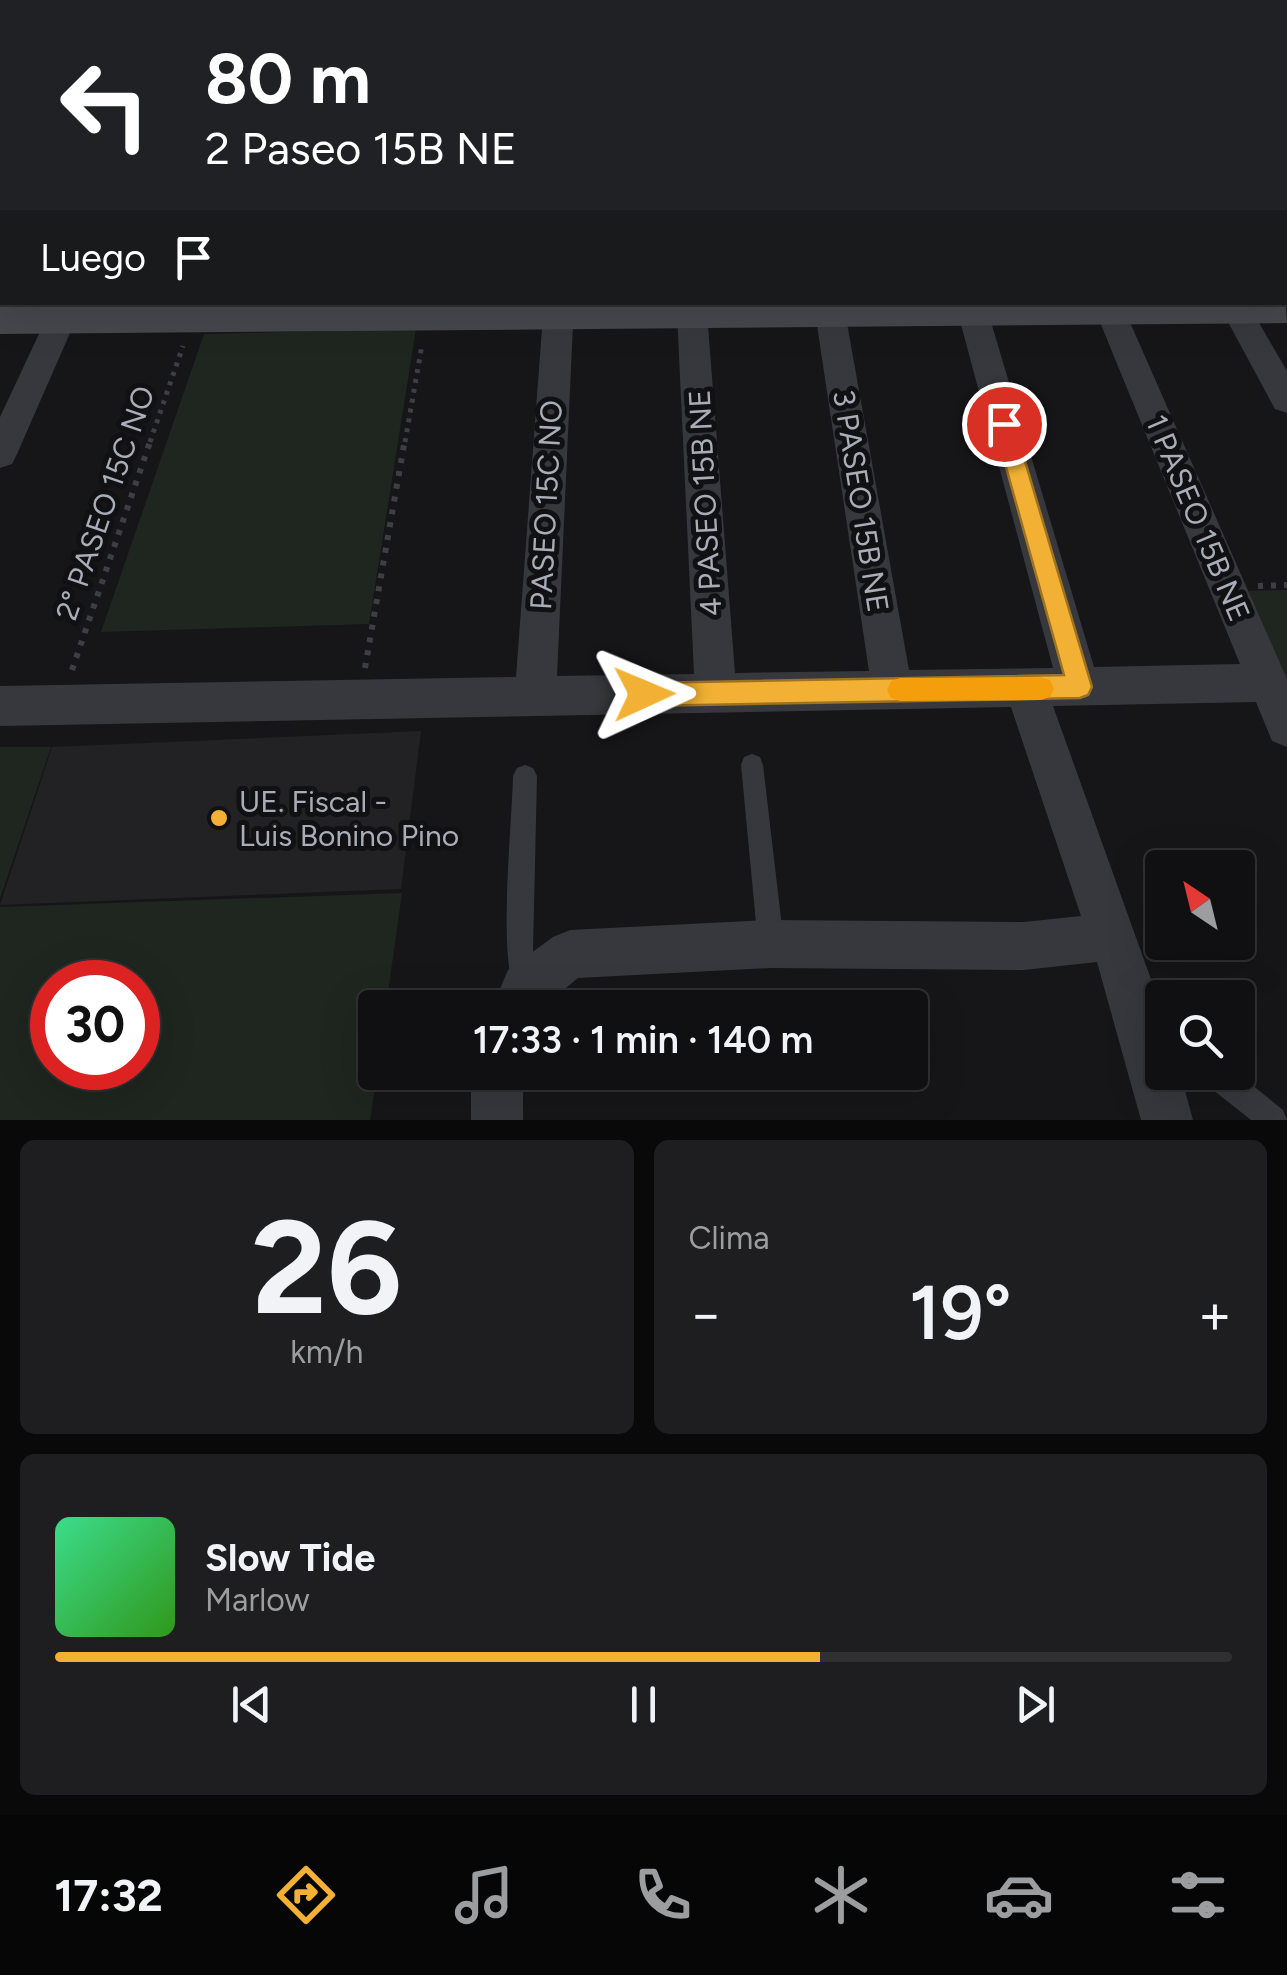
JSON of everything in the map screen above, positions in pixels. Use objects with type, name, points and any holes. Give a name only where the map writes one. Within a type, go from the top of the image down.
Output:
[{"type":"street","points":[[971,307],[1080,687]]},
{"type":"street","points":[[0,318],[127,310],[193,316],[342,309],[427,314],[558,308],[692,313],[770,308],[830,312],[971,307],[1287,307]]},
{"type":"street","points":[[1209,307],[1287,400]]},
{"type":"street","name":"PASEO 15C NO","points":[[535,696],[558,308]]},
{"type":"street","name":"1 PASEO 15B NE","points":[[1096,308],[1287,727]]},
{"type":"street","name":"3 PASEO 15B NE","points":[[830,312],[892,690]]},
{"type":"street","name":"4 PASEO 15B NE","points":[[692,313],[716,693]]},
{"type":"street","points":[[0,454],[62,317]]},
{"type":"street","points":[[0,706],[1268,683]]},
{"type":"street","points":[[1026,689],[1112,937],[1145,1010]]},
{"type":"street","points":[[530,990],[570,954],[771,944],[1024,946],[1112,937]]},
{"type":"street","points":[[497,1090],[497,1120]]},
{"type":"street","points":[[1162,1090],[1167,1120]]},
{"type":"lane","points":[[752,765],[771,944]]},
{"type":"lane","points":[[521,990],[524,776]]},
{"type":"lane","points":[[1236,1090],[1274,1120]]},
{"type":"path","points":[[360,699],[427,314]]},
{"type":"path","name":"2° PASEO 15C NO","points":[[60,705],[193,316]]},
{"type":"shaded area","points":[[416,329],[369,624],[101,632],[204,334]]},
{"type":"shaded area","points":[[1287,590],[1287,712],[1235,591]]},
{"type":"shaded area","name":"UE. Fiscal - Luis Bonino Pino","points":[[421,731],[401,889],[0,905],[52,747]]},
{"type":"shaded area","points":[[0,747],[51,747],[0,899]]},
{"type":"shaded area","points":[[402,893],[388,990],[358,990],[358,1090],[374,1090],[370,1120],[0,1120],[0,907]]},
{"type":"slow traffic","points":[[900,690],[1041,689]]},
{"type":"place","name":"UE. Fiscal - Luis Bonino Pino","points":[[219,818]]},
{"type":"route","points":[[644,694],[1080,687],[1004,424]]}]
